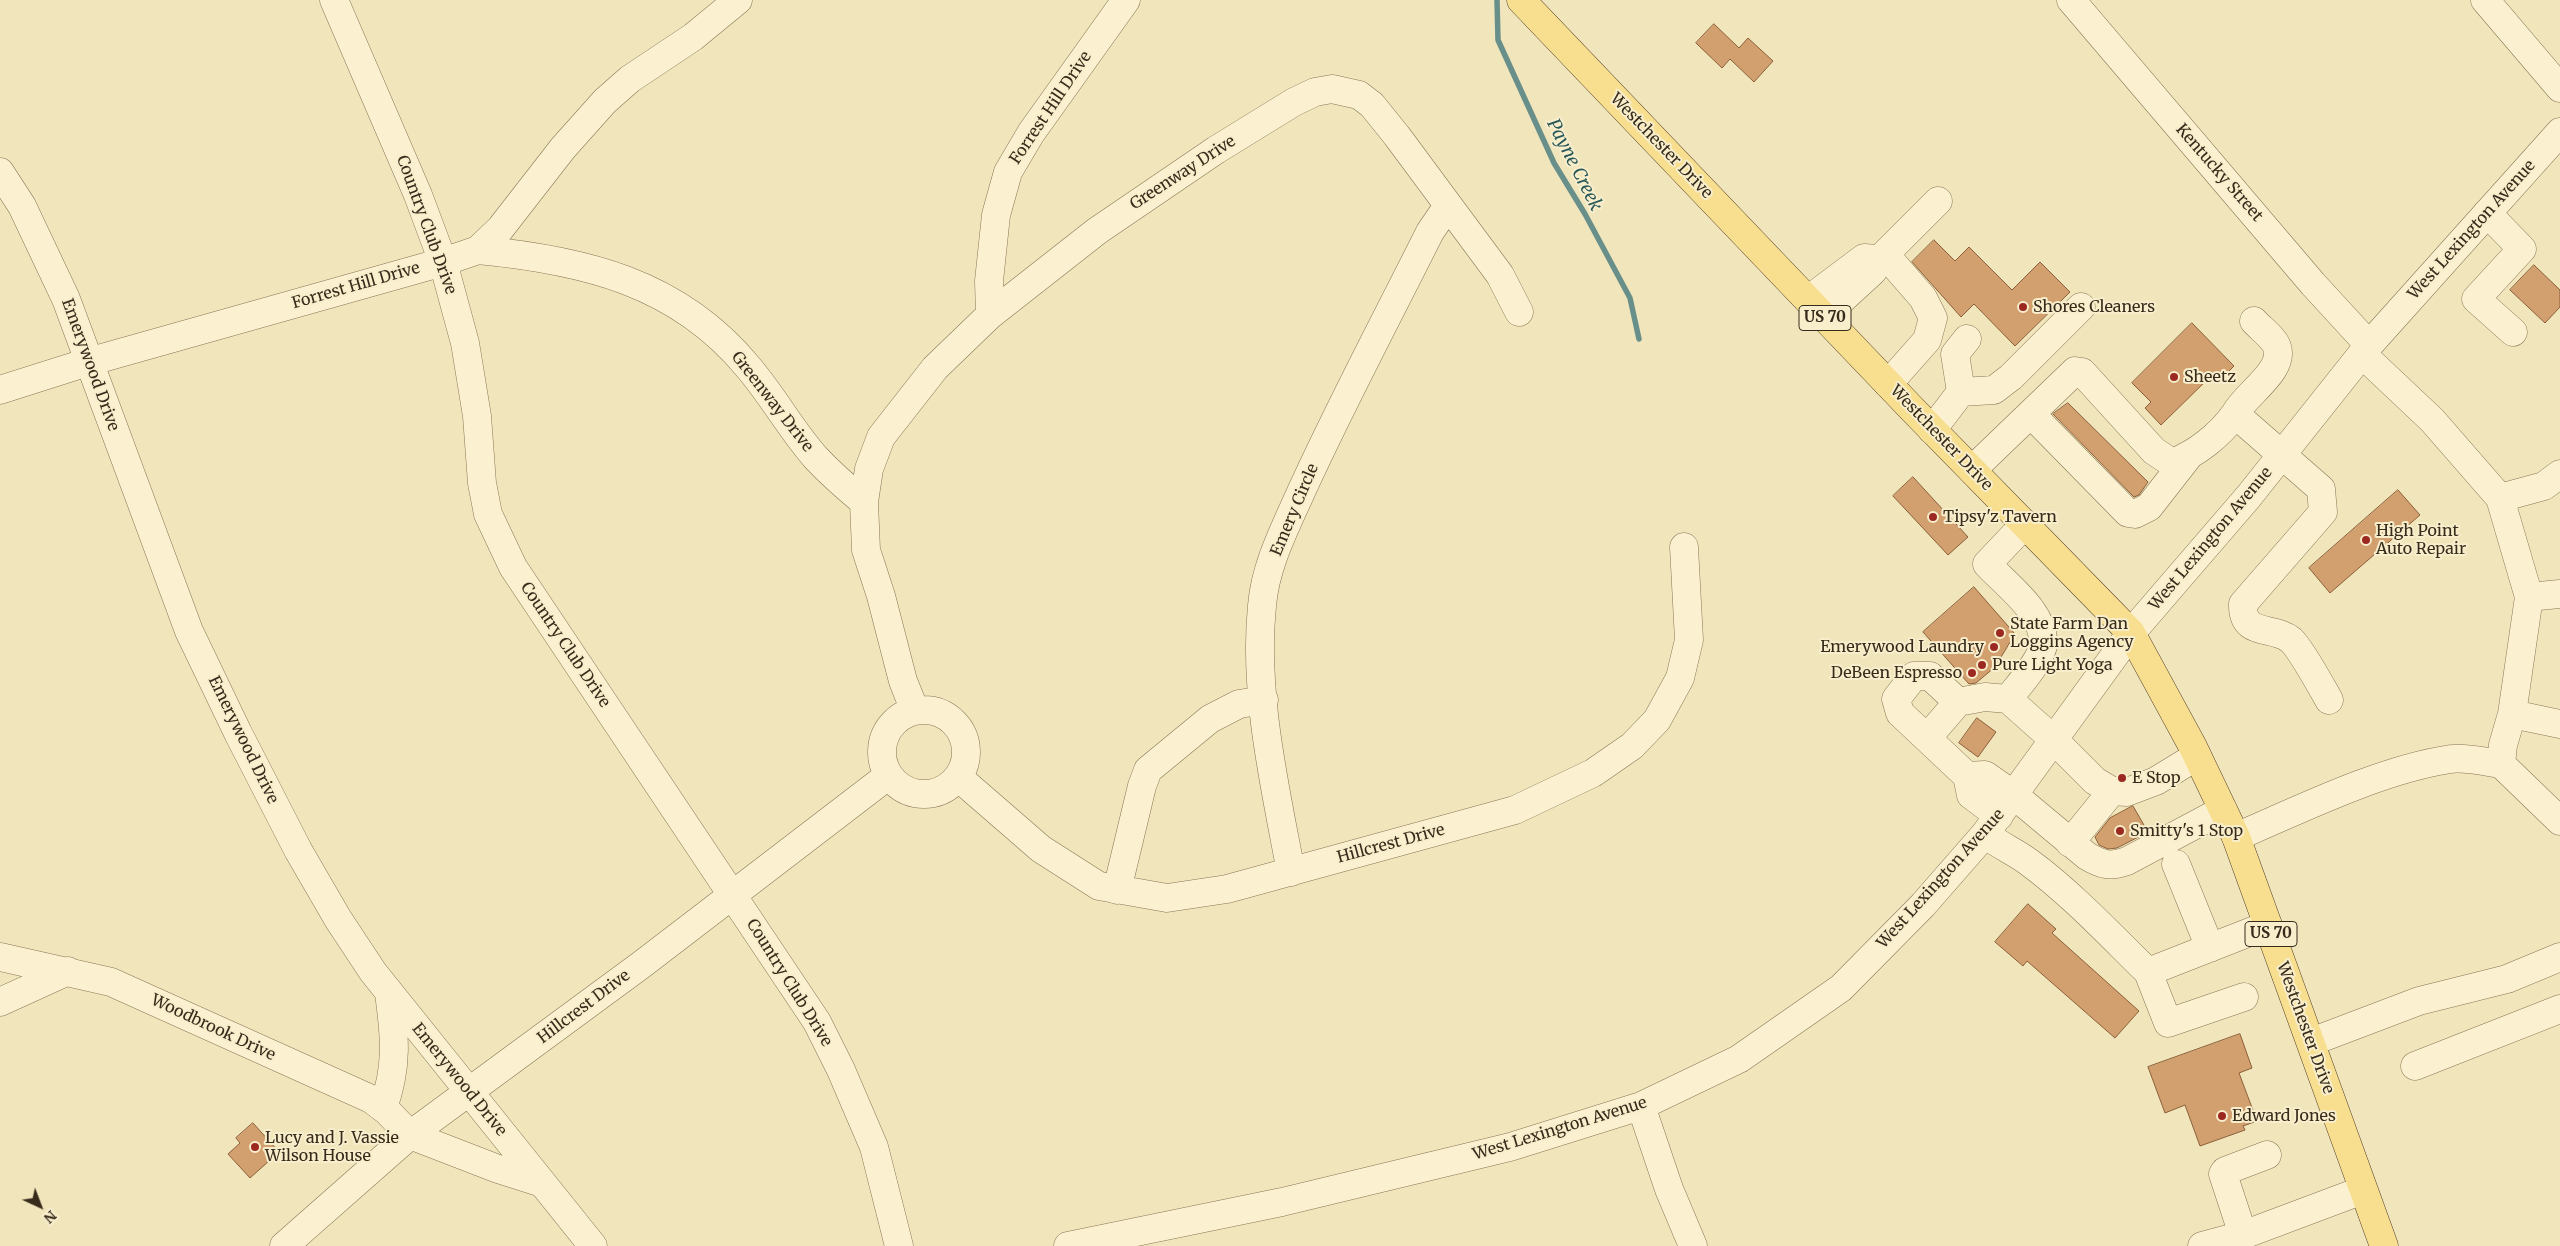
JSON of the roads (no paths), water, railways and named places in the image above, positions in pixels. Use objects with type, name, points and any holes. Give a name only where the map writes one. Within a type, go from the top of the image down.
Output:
[{"type":"main road","name":"Westchester Drive","points":[[1521,0],[1932,430],[2131,633],[2197,756],[2236,837],[2384,1246]]},
{"type":"street","name":"Country Club Drive","points":[[334,0],[418,195],[443,262],[465,343],[477,416],[482,483],[488,514],[500,543],[513,567],[817,1022],[841,1070],[874,1148],[899,1246]]},
{"type":"street","name":"Forrest Hill Drive","points":[[0,390],[88,362],[443,262],[478,250],[500,229],[563,148],[605,101],[630,79],[693,37],[738,0]]},
{"type":"street","name":"Forrest Hill Drive","points":[[990,315],[989,281],[996,215],[1008,172],[1031,133],[1126,0]]},
{"type":"street","name":"Kentucky Street","points":[[2071,0],[2313,284],[2365,350],[2432,420],[2500,498]]},
{"type":"street","points":[[2485,0],[2560,88]]},
{"type":"street","name":"Greenway Drive","points":[[915,711],[903,681],[881,596],[866,550],[864,502],[868,468],[881,437],[935,368],[990,315],[1097,231],[1216,150],[1294,102],[1315,92],[1332,89],[1348,91],[1359,95],[1372,105],[1500,275],[1519,312]]},
{"type":"street","name":"West Lexington Avenue","points":[[1068,1246],[1282,1202],[1510,1147],[1641,1106],[1739,1059],[1841,988],[1923,905],[2000,815],[2131,633],[2281,456],[2365,350],[2560,132]]},
{"type":"street","name":"Emerywood Drive","points":[[0,172],[22,206],[66,299],[190,630],[238,733],[298,850],[333,910],[389,992],[593,1246]]},
{"type":"street","points":[[1879,258],[1938,201]]},
{"type":"street","name":"Emery Circle","points":[[1291,872],[1274,781],[1261,676],[1262,605],[1274,552],[1315,462],[1430,232],[1448,207]]},
{"type":"street","points":[[2487,213],[2522,249],[2476,299],[2512,332]]},
{"type":"street","name":"Greenway Drive","points":[[478,250],[527,255],[590,268],[629,280],[686,312],[720,339],[748,367],[816,458],[864,502]]},
{"type":"street","points":[[1816,308],[1864,258],[1890,260],[1924,298],[1933,318],[1927,340],[1888,384]]},
{"type":"street","points":[[1961,392],[1994,390],[2011,377],[2081,307]]},
{"type":"street","points":[[2031,414],[2128,513],[2135,514],[2149,507],[2188,457],[2214,437],[2236,414],[2241,403],[2271,374],[2278,357],[2277,346],[2254,321]]},
{"type":"street","points":[[1932,430],[1961,392],[1955,354],[1967,339]]},
{"type":"street","points":[[1972,470],[2075,371],[2082,372],[2154,451],[2172,463],[2188,457]]},
{"type":"street","points":[[2236,414],[2281,456],[2321,489],[2323,512],[2243,604],[2243,610],[2245,618],[2254,628],[2279,633],[2291,641],[2330,700]]},
{"type":"street","points":[[2501,764],[2503,745],[2512,714],[2528,597],[2500,498],[2544,486],[2560,474]]},
{"type":"street","points":[[2008,698],[2034,666],[2044,645],[2040,624],[2030,609],[1987,564],[2025,524]]},
{"type":"street","name":"Hillcrest Drive","points":[[958,777],[1041,849],[1099,886],[1167,898],[1227,888],[1291,872],[1515,810],[1593,772],[1632,746],[1658,720],[1680,678],[1689,640],[1684,547]]},
{"type":"street","points":[[2528,597],[2560,594]]},
{"type":"street","points":[[1958,702],[1930,676],[1914,676],[1896,699],[1900,713],[1967,776],[1971,795],[2000,815],[2070,843],[2100,864],[2113,866],[2127,861],[2223,810]]},
{"type":"street","points":[[1927,738],[1958,702],[1985,697],[2008,698],[2095,781],[2112,791],[2127,792],[2156,781],[2197,756]]},
{"type":"street","points":[[1117,890],[1142,786],[1148,770],[1204,724],[1227,708],[1264,700]]},
{"type":"street","points":[[929,710],[944,714],[955,722],[963,735],[967,749],[965,764],[958,777],[936,793],[910,792],[898,785],[889,775],[883,763],[882,749],[885,736],[892,724],[902,716],[915,711],[929,710]]},
{"type":"street","points":[[2512,714],[2560,724]]},
{"type":"street","points":[[2236,837],[2349,789],[2417,767],[2454,759],[2501,764],[2560,820]]},
{"type":"street","name":"Hillcrest Drive","points":[[284,1246],[410,1135],[733,895],[889,775]]},
{"type":"street","points":[[2070,843],[2112,791]]},
{"type":"street","points":[[2000,815],[2000,846],[2029,862],[2086,912],[2148,972],[2168,1023],[2244,997]]},
{"type":"street","points":[[2176,864],[2210,948]]},
{"type":"street","points":[[2148,972],[2268,925]]},
{"type":"street","name":"Woodbrook Drive","points":[[0,957],[111,982],[351,1090],[383,1108],[410,1135]]},
{"type":"street","points":[[2311,1042],[2419,1001],[2507,979],[2560,957]]},
{"type":"street","points":[[0,1002],[68,972]]},
{"type":"street","points":[[383,1108],[392,1084],[395,1063],[395,1037],[389,992]]},
{"type":"street","points":[[2415,1066],[2560,1009]]},
{"type":"street","points":[[1641,1106],[1669,1189],[1693,1246]]},
{"type":"street","points":[[410,1135],[498,1169],[542,1183]]},
{"type":"street","points":[[2243,1235],[2223,1174],[2225,1171],[2267,1155]]},
{"type":"street","points":[[2202,1246],[2243,1235],[2363,1190]]},
{"type":"waterway","name":"Payne Creek","points":[[1497,0],[1498,40],[1554,163],[1585,214],[1630,298],[1639,339]]},
{"type":"place","name":"Shores Cleaners","points":[[2023,307]]},
{"type":"place","name":"Sheetz","points":[[2174,377]]},
{"type":"place","name":"Tipsy'z Tavern","points":[[1933,517]]},
{"type":"place","name":"High Point Auto Repair","points":[[2366,540]]},
{"type":"place","name":"State Farm Dan Loggins Agency","points":[[2000,633]]},
{"type":"place","name":"Emerywood Laundry","points":[[1994,647]]},
{"type":"place","name":"Pure Light Yoga","points":[[1982,665]]},
{"type":"place","name":"DeBeen Espresso","points":[[1972,673]]},
{"type":"place","name":"E Stop","points":[[2122,778]]},
{"type":"place","name":"Smitty's 1 Stop","points":[[2120,831]]},
{"type":"place","name":"Edward Jones","points":[[2222,1116]]},
{"type":"place","name":"Lucy and J. Vassie Wilson House","points":[[255,1147]]}]
